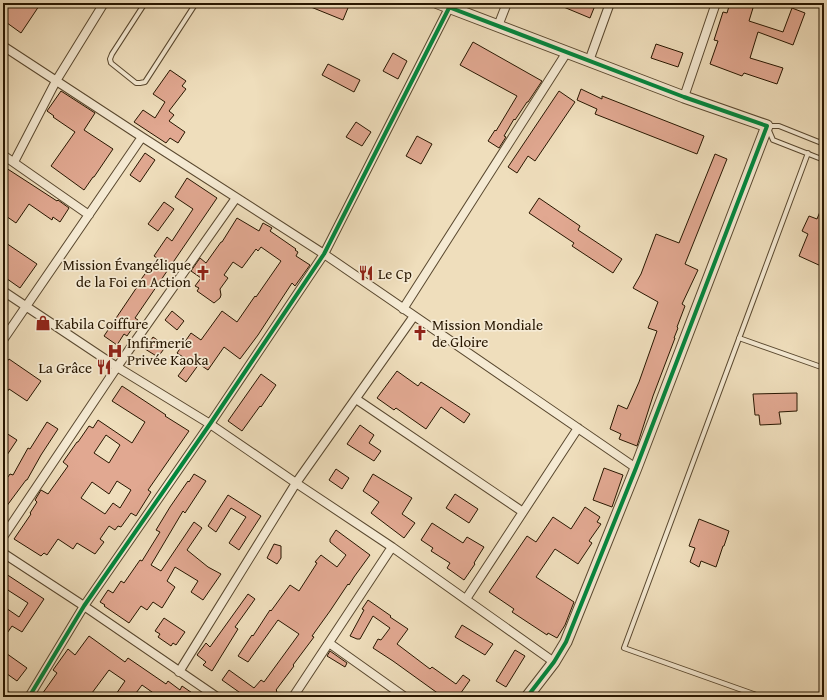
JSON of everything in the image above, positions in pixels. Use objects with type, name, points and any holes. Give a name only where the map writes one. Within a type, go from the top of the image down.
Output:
[{"type":"street","points":[[14,162],[56,81],[104,3]]},
{"type":"street","points":[[438,3],[589,61],[767,126],[636,468],[566,642],[554,662],[527,697]]},
{"type":"street","points":[[498,26],[507,3]]},
{"type":"street","points":[[589,61],[610,3]]},
{"type":"street","points":[[684,96],[716,3]]},
{"type":"street","points":[[28,697],[84,606],[210,424],[324,254],[450,8]]},
{"type":"street","points":[[3,46],[142,138],[324,254],[636,468]]},
{"type":"street","points":[[403,309],[567,52]]},
{"type":"street","points":[[3,340],[142,138]]},
{"type":"street","points":[[3,155],[89,215]]},
{"type":"street","points":[[3,537],[117,367],[236,198]]},
{"type":"street","points":[[3,291],[117,367],[210,424],[392,547],[554,662]]},
{"type":"street","points":[[179,672],[296,483],[414,316]]},
{"type":"street","points":[[356,399],[523,512]]},
{"type":"street","points":[[466,599],[578,428]]},
{"type":"street","points":[[293,697],[392,547]]},
{"type":"street","points":[[3,553],[84,606],[217,697]]},
{"type":"street","points":[[329,643],[405,697]]},
{"type":"street","points":[[3,693],[8,697]]},
{"type":"lane","points":[[145,3],[110,59],[111,63],[136,83],[145,82],[196,3]]},
{"type":"lane","points":[[824,144],[778,126],[767,126],[773,140],[824,160]]},
{"type":"lane","points":[[762,697],[624,648],[808,153]]},
{"type":"lane","points":[[739,338],[824,368]]},
{"type":"building","points":[[3,3],[35,3],[39,6],[21,33],[3,20]]},
{"type":"building","points":[[301,3],[350,3],[343,20]]},
{"type":"building","points":[[554,3],[596,3],[590,18]]},
{"type":"building","points":[[730,3],[740,3],[753,8],[749,21],[783,32],[792,8],[805,13],[793,45],[758,32],[750,58],[783,68],[777,84],[744,73],[742,76],[710,64],[718,41],[714,40],[723,12],[727,13]]},
{"type":"building","points":[[473,42],[542,81],[515,120],[514,119],[499,148],[488,141],[495,130],[496,131],[517,96],[460,65]]},
{"type":"building","points":[[656,44],[683,53],[678,67],[651,58]]},
{"type":"building","points":[[393,53],[407,61],[398,79],[383,71]]},
{"type":"building","points":[[328,64],[360,80],[354,92],[322,75]]},
{"type":"building","points":[[170,70],[186,81],[182,86],[186,89],[169,111],[174,115],[169,121],[185,132],[178,143],[170,138],[166,143],[134,122],[143,110],[155,118],[165,102],[153,94]]},
{"type":"building","points":[[581,89],[602,99],[602,96],[704,136],[697,154],[595,114],[597,109],[577,100]]},
{"type":"building","points":[[61,91],[95,113],[84,130],[113,149],[84,190],[51,166],[75,132],[47,111]]},
{"type":"building","points":[[559,91],[575,102],[535,161],[528,156],[517,173],[508,167]]},
{"type":"building","points":[[356,122],[371,132],[362,146],[346,137]]},
{"type":"building","points":[[417,136],[432,144],[421,164],[406,156]]},
{"type":"building","points":[[145,153],[155,160],[140,182],[130,175]]},
{"type":"building","points":[[715,154],[727,159],[685,264],[698,270],[682,304],[685,306],[677,327],[675,338],[653,396],[637,446],[619,439],[621,434],[610,429],[618,405],[627,409],[639,382],[657,331],[648,328],[658,302],[633,288],[641,274],[656,234],[679,243]]},
{"type":"building","points":[[3,166],[69,208],[60,222],[53,217],[52,220],[29,204],[16,223],[3,214]]},
{"type":"building","points":[[187,178],[217,198],[135,318],[138,320],[127,336],[124,334],[117,345],[104,336],[137,287],[136,286],[157,258],[154,256],[167,237],[172,241],[193,209],[175,197]]},
{"type":"building","points":[[539,198],[580,226],[578,230],[622,259],[613,273],[572,246],[574,243],[529,213]]},
{"type":"building","points":[[164,202],[174,209],[158,231],[148,224]]},
{"type":"building","points":[[824,202],[824,260],[821,266],[799,256],[808,234],[802,231],[809,216],[817,219]]},
{"type":"building","points":[[237,218],[259,231],[263,223],[272,228],[270,231],[296,249],[295,250],[298,252],[296,256],[310,265],[295,286],[292,283],[258,335],[240,359],[224,347],[208,370],[199,364],[186,382],[178,376],[189,361],[177,353],[191,333],[201,340],[222,311],[237,322],[281,261],[261,247],[258,251],[256,249],[242,268],[233,262],[224,275],[228,278],[220,289],[220,298],[214,303],[197,291],[199,288],[195,286],[201,278],[191,271],[200,258],[206,263],[222,242]]},
{"type":"building","points":[[3,241],[37,264],[20,288],[3,276]]},
{"type":"building","points":[[172,311],[184,321],[177,330],[165,320]]},
{"type":"building","points":[[153,337],[166,346],[158,357],[145,349]]},
{"type":"building","points":[[9,359],[41,381],[27,401],[9,389],[3,399],[3,367]]},
{"type":"building","points":[[397,371],[418,386],[421,382],[470,414],[464,423],[441,407],[426,429],[396,408],[394,410],[377,398]]},
{"type":"building","points":[[261,374],[276,385],[242,431],[228,421]]},
{"type":"building","points":[[122,386],[189,431],[148,490],[151,492],[136,516],[131,513],[121,527],[118,526],[115,530],[109,526],[100,539],[104,542],[95,554],[77,543],[73,549],[58,539],[47,555],[44,553],[41,556],[14,539],[31,514],[30,513],[37,502],[35,500],[41,490],[48,494],[68,466],[63,462],[89,426],[93,428],[98,420],[132,443],[145,422],[112,401]],"holes":[[[106,435],[120,445],[109,463],[94,453]],[[117,481],[131,490],[120,508],[113,503],[105,514],[81,498],[92,482],[109,494]]]},
{"type":"building","points":[[797,393],[797,411],[779,412],[781,424],[760,425],[759,415],[755,415],[753,394]]},
{"type":"building","points":[[47,422],[58,429],[27,480],[3,511],[3,484],[10,474],[13,475],[28,448],[30,449]]},
{"type":"building","points":[[360,425],[374,435],[369,443],[381,451],[374,461],[347,444]]},
{"type":"building","points":[[3,431],[17,440],[3,461]]},
{"type":"building","points":[[604,468],[623,475],[612,507],[593,500]]},
{"type":"building","points":[[336,469],[349,478],[342,489],[329,480]]},
{"type":"building","points":[[194,474],[206,481],[185,513],[183,511],[151,565],[161,571],[194,522],[202,528],[187,550],[208,567],[221,574],[203,600],[191,592],[198,581],[175,567],[167,581],[175,587],[162,608],[153,602],[147,610],[141,606],[129,623],[100,602],[108,590],[113,593],[121,581],[124,583],[140,560],[142,561],[160,532],[156,530],[170,507]]},
{"type":"building","points":[[373,474],[412,498],[402,514],[415,523],[404,538],[371,513],[379,502],[363,491]]},
{"type":"building","points":[[455,494],[478,509],[469,523],[446,508]]},
{"type":"building","points":[[228,495],[261,516],[239,550],[229,543],[246,517],[231,508],[216,532],[208,526]]},
{"type":"building","points":[[585,507],[600,517],[597,522],[601,524],[589,541],[592,543],[578,564],[555,549],[536,577],[574,602],[565,625],[557,638],[548,633],[547,635],[512,612],[514,609],[489,592],[527,536],[536,542],[553,517],[571,529]]},
{"type":"building","points":[[699,519],[729,531],[716,567],[701,561],[699,567],[690,562],[695,548],[689,546]]},
{"type":"building","points":[[432,523],[463,543],[467,537],[484,547],[464,580],[447,568],[450,563],[431,551],[433,548],[421,540]]},
{"type":"building","points":[[336,530],[370,555],[312,636],[314,637],[293,665],[294,666],[276,690],[277,691],[273,697],[246,697],[222,680],[229,670],[254,688],[261,680],[264,682],[299,634],[278,620],[248,662],[238,656],[270,610],[271,611],[290,585],[299,591],[317,563],[315,562],[321,555],[337,567],[346,555],[330,542],[330,539]]},
{"type":"building","points":[[274,544],[281,546],[281,558],[277,564],[267,558]]},
{"type":"building","points":[[3,572],[44,599],[22,632],[12,626],[3,639],[3,606],[19,617],[28,603],[3,587]]},
{"type":"building","points":[[248,594],[255,599],[235,627],[238,629],[212,671],[203,665],[206,662],[197,655],[206,643],[210,647]]},
{"type":"building","points":[[368,600],[408,629],[397,644],[430,669],[432,667],[456,684],[463,675],[470,680],[458,697],[443,697],[373,648],[378,639],[381,640],[390,628],[373,616],[360,639],[350,636],[364,610],[362,609]]},
{"type":"building","points":[[164,618],[185,632],[176,645],[173,643],[171,646],[158,637],[160,634],[155,631]]},
{"type":"building","points":[[462,625],[493,644],[485,655],[455,637]]},
{"type":"building","points":[[89,636],[125,662],[128,658],[166,684],[168,681],[180,690],[182,686],[198,697],[159,697],[142,685],[133,697],[114,697],[125,681],[109,670],[89,697],[40,697],[57,673],[53,670],[68,649],[75,655]]},
{"type":"building","points":[[515,650],[525,656],[506,687],[496,681]]},
{"type":"building","points":[[3,651],[27,668],[17,681],[3,671]]},
{"type":"building","points":[[330,651],[347,663],[345,667],[327,656]]},
{"type":"cycle path","points":[[438,3],[684,97],[767,126],[636,468],[566,642],[554,662],[527,697]]},
{"type":"cycle path","points":[[29,697],[84,606],[210,424],[324,254],[449,8]]},
{"type":"place","name":"Mission Évangélique de la Foi en Action","points":[[203,273]]},
{"type":"place","name":"Le Cp","points":[[366,273]]},
{"type":"place","name":"Kabila Coiffure","points":[[43,323]]},
{"type":"place","name":"Mission Mondiale de Gloire","points":[[420,333]]},
{"type":"place","name":"Infirmerie Privée Kaoka","points":[[115,351]]},
{"type":"place","name":"La Grâce","points":[[104,367]]}]
